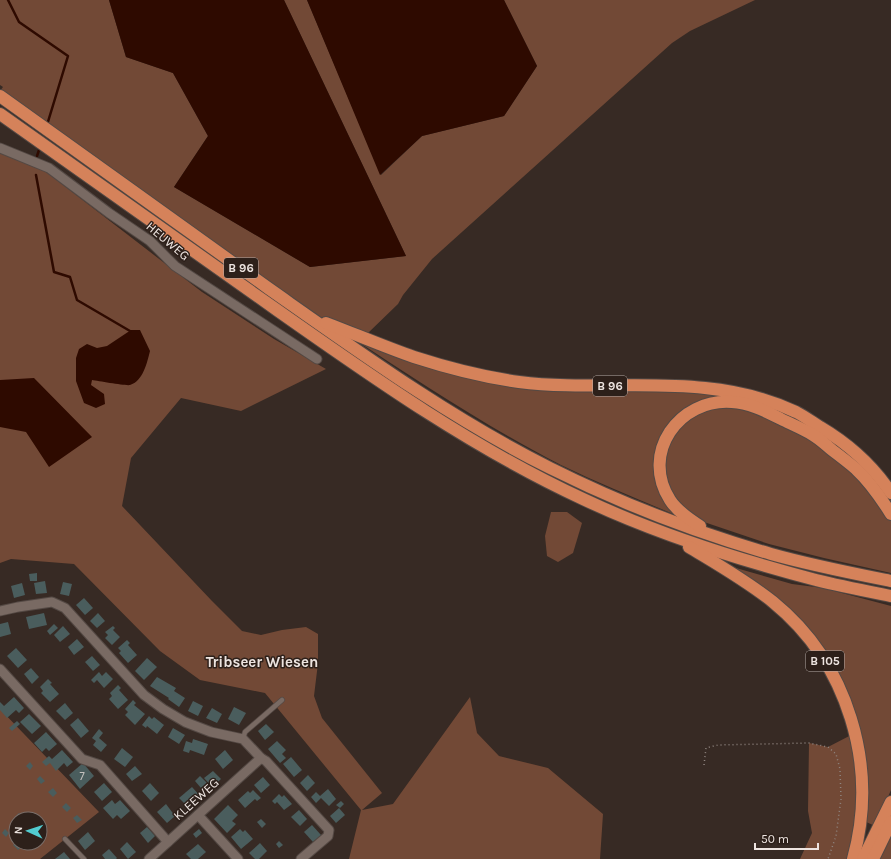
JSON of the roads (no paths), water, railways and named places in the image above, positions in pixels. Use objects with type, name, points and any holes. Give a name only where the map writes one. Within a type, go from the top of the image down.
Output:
[{"type":"highway","name":"B 96","points":[[0,96],[306,315],[420,393],[506,445],[549,468],[588,486],[649,512],[710,534],[777,555],[819,566],[891,581]]},
{"type":"highway","name":"B 96","points":[[0,114],[372,377],[456,431],[501,457],[583,499],[666,533],[708,548],[818,580],[891,596]]},
{"type":"highway","name":"B 96","points":[[306,315],[413,356],[478,375],[519,382],[557,385],[705,388],[734,392],[759,398],[798,413],[833,435],[854,452],[891,492]]},
{"type":"highway","name":"B 96","points":[[710,534],[680,511],[670,501],[661,476],[660,463],[662,449],[668,434],[675,424],[686,414],[697,408],[713,403],[733,402],[755,407],[814,435],[856,469],[876,492],[891,514]]},
{"type":"highway","name":"B 105","points":[[666,533],[740,578],[773,602],[798,626],[824,659],[844,698],[854,727],[860,752],[862,776],[861,819],[853,859]]},
{"type":"highway","points":[[863,859],[891,802]]},
{"type":"highway","points":[[873,859],[891,822]]},
{"type":"street","name":"HEUWEG","points":[[0,148],[49,168],[109,213],[150,241],[175,266],[317,359]]},
{"type":"street","points":[[0,611],[52,602],[65,608],[144,695],[163,709],[185,722],[211,732],[243,739],[261,758],[266,761],[329,830],[328,836],[301,859]]},
{"type":"street","points":[[0,668],[82,759],[100,765],[168,842]]},
{"type":"street","name":"KLEEWEG","points":[[149,859],[261,758]]},
{"type":"street","points":[[198,815],[238,859]]},
{"type":"lane","points":[[243,739],[245,732],[282,700]]},
{"type":"lane","points":[[65,839],[84,859]]},
{"type":"waterway","points":[[8,0],[19,22],[68,56],[47,125]]},
{"type":"waterway","points":[[37,156],[40,147]]},
{"type":"waterway","points":[[36,175],[54,272],[70,277],[77,300],[130,331]]},
{"type":"district","name":"Tribseer Wiesen","points":[[262,662]]}]
